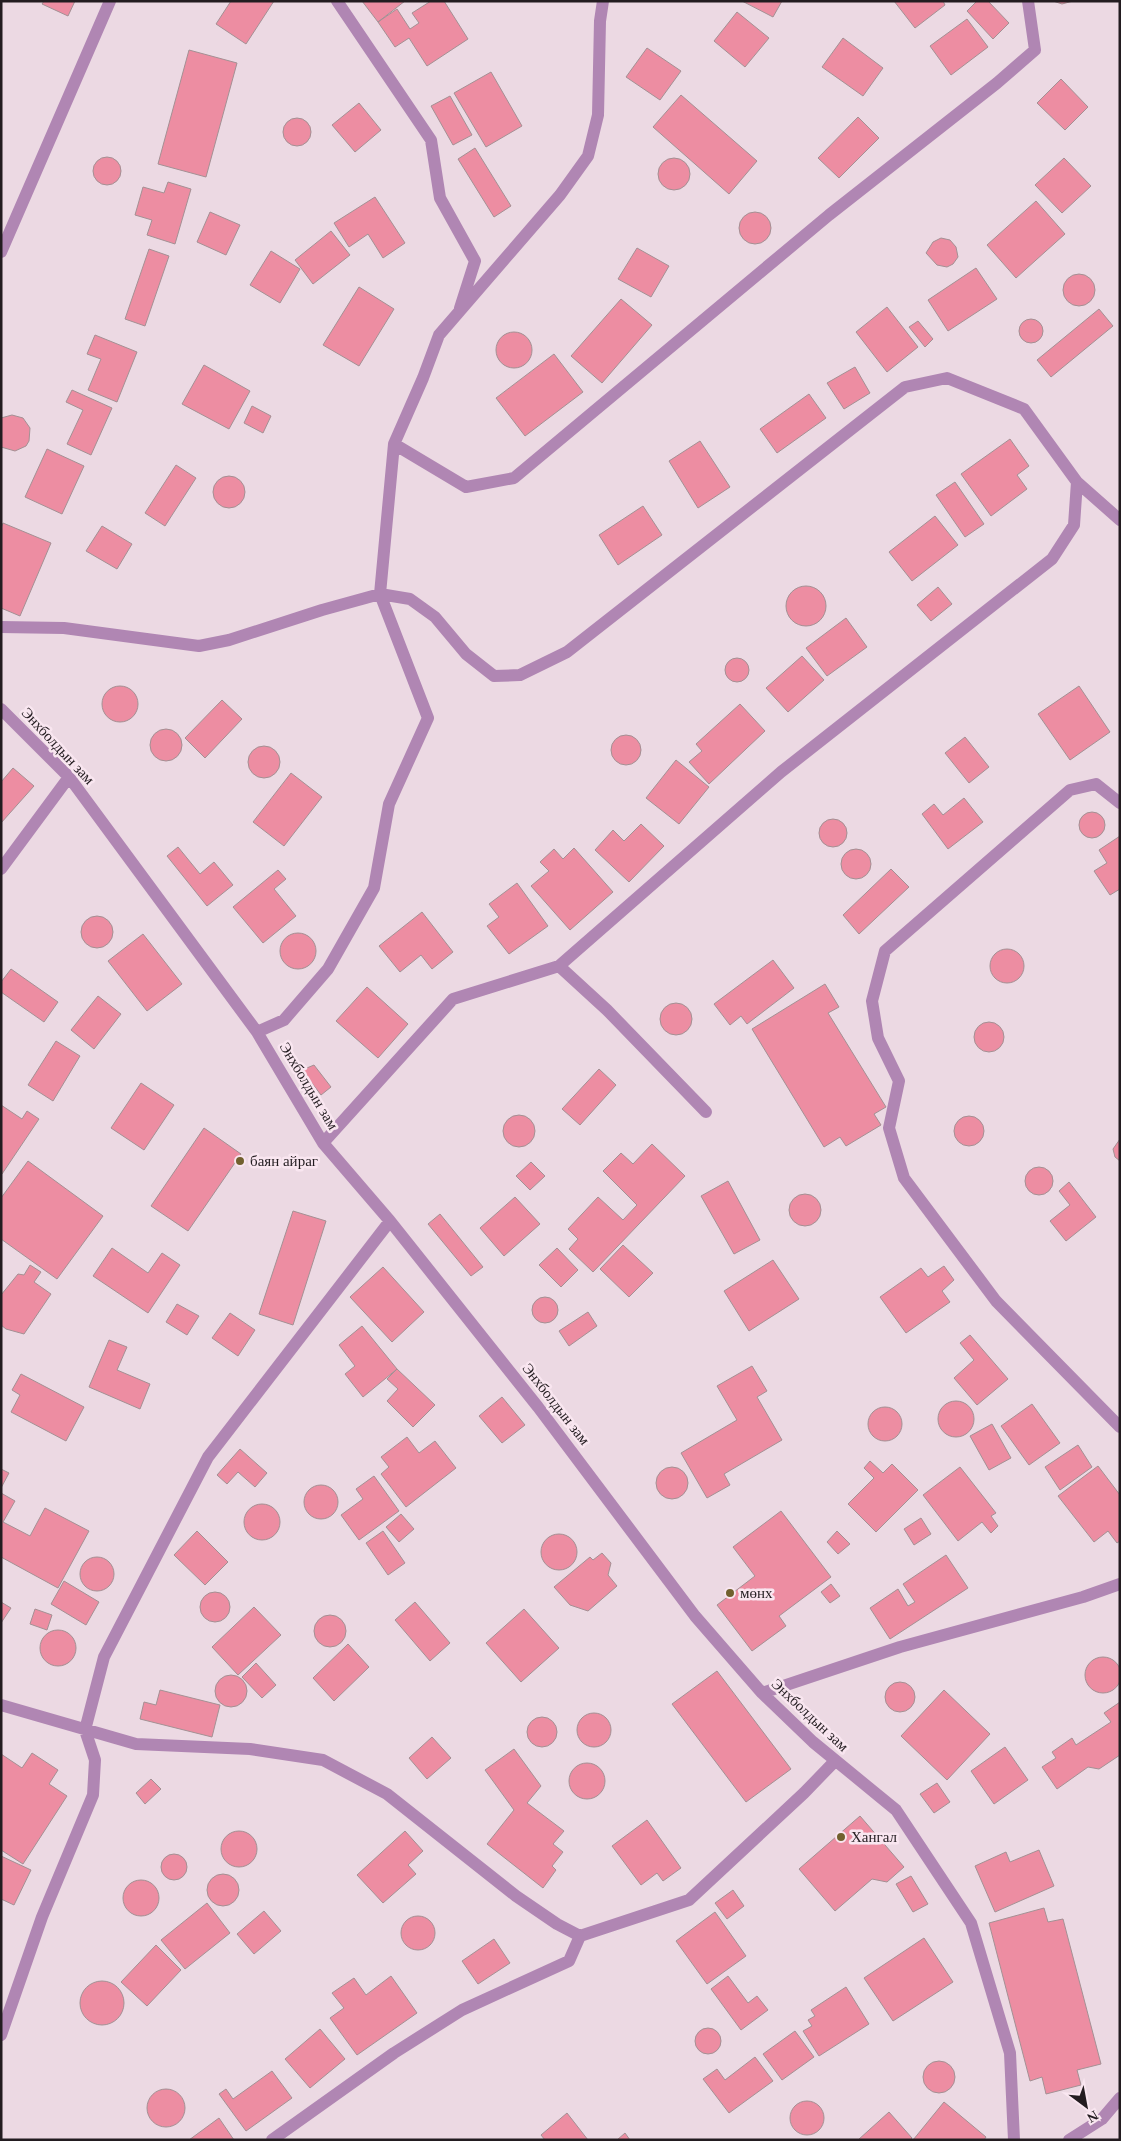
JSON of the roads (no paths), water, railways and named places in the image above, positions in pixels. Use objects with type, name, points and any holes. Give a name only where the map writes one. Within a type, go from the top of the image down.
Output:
[{"type":"street","points":[[1,252],[110,1]]},
{"type":"street","points":[[337,1],[431,140],[440,198],[475,261],[459,312]]},
{"type":"street","points":[[257,1032],[284,1020],[328,968],[374,888],[389,804],[428,718],[380,594],[394,444],[423,378],[439,335],[560,195],[588,156],[598,115],[600,21],[603,1]]},
{"type":"street","points":[[394,444],[466,487],[514,478],[829,215],[1035,50],[1028,1]]},
{"type":"street","points":[[1,627],[64,628],[198,646],[229,640],[322,610],[380,594],[410,599],[423,608],[435,617],[466,654],[494,676],[520,675],[567,652],[905,387],[947,378],[1024,408],[1077,482],[1120,520]]},
{"type":"street","points":[[323,1143],[454,999],[559,966],[781,772],[1052,559],[1074,525],[1077,482]]},
{"type":"street","name":"Энхболдын зам","points":[[1,709],[69,776],[257,1032],[323,1143],[390,1221],[538,1407],[695,1616],[762,1693],[835,1761],[896,1810],[971,1922],[1010,2053],[1014,2140]]},
{"type":"street","points":[[1,869],[69,776]]},
{"type":"street","points":[[1120,803],[1096,784],[1070,790],[885,951],[872,1001],[878,1038],[900,1081],[889,1128],[904,1178],[996,1302],[1120,1426]]},
{"type":"street","points":[[559,966],[607,1010],[706,1112]]},
{"type":"street","points":[[1,2035],[42,1917],[94,1796],[95,1760],[85,1730],[104,1657],[208,1457],[390,1221]]},
{"type":"street","points":[[762,1693],[900,1647],[1083,1597],[1120,1584]]},
{"type":"street","points":[[1,1705],[136,1744],[250,1749],[323,1760],[387,1794],[516,1896],[557,1924],[580,1936],[689,1900],[804,1793],[835,1761]]},
{"type":"street","points":[[272,2140],[394,2053],[462,2010],[569,1961],[580,1936]]},
{"type":"street","points":[[1069,2140],[1102,2119],[1120,2098]]},
{"type":"place","name":"баян айраг","points":[[240,1161]]},
{"type":"place","name":"мөнх","points":[[730,1593]]},
{"type":"place","name":"Хангал","points":[[841,1837]]}]
